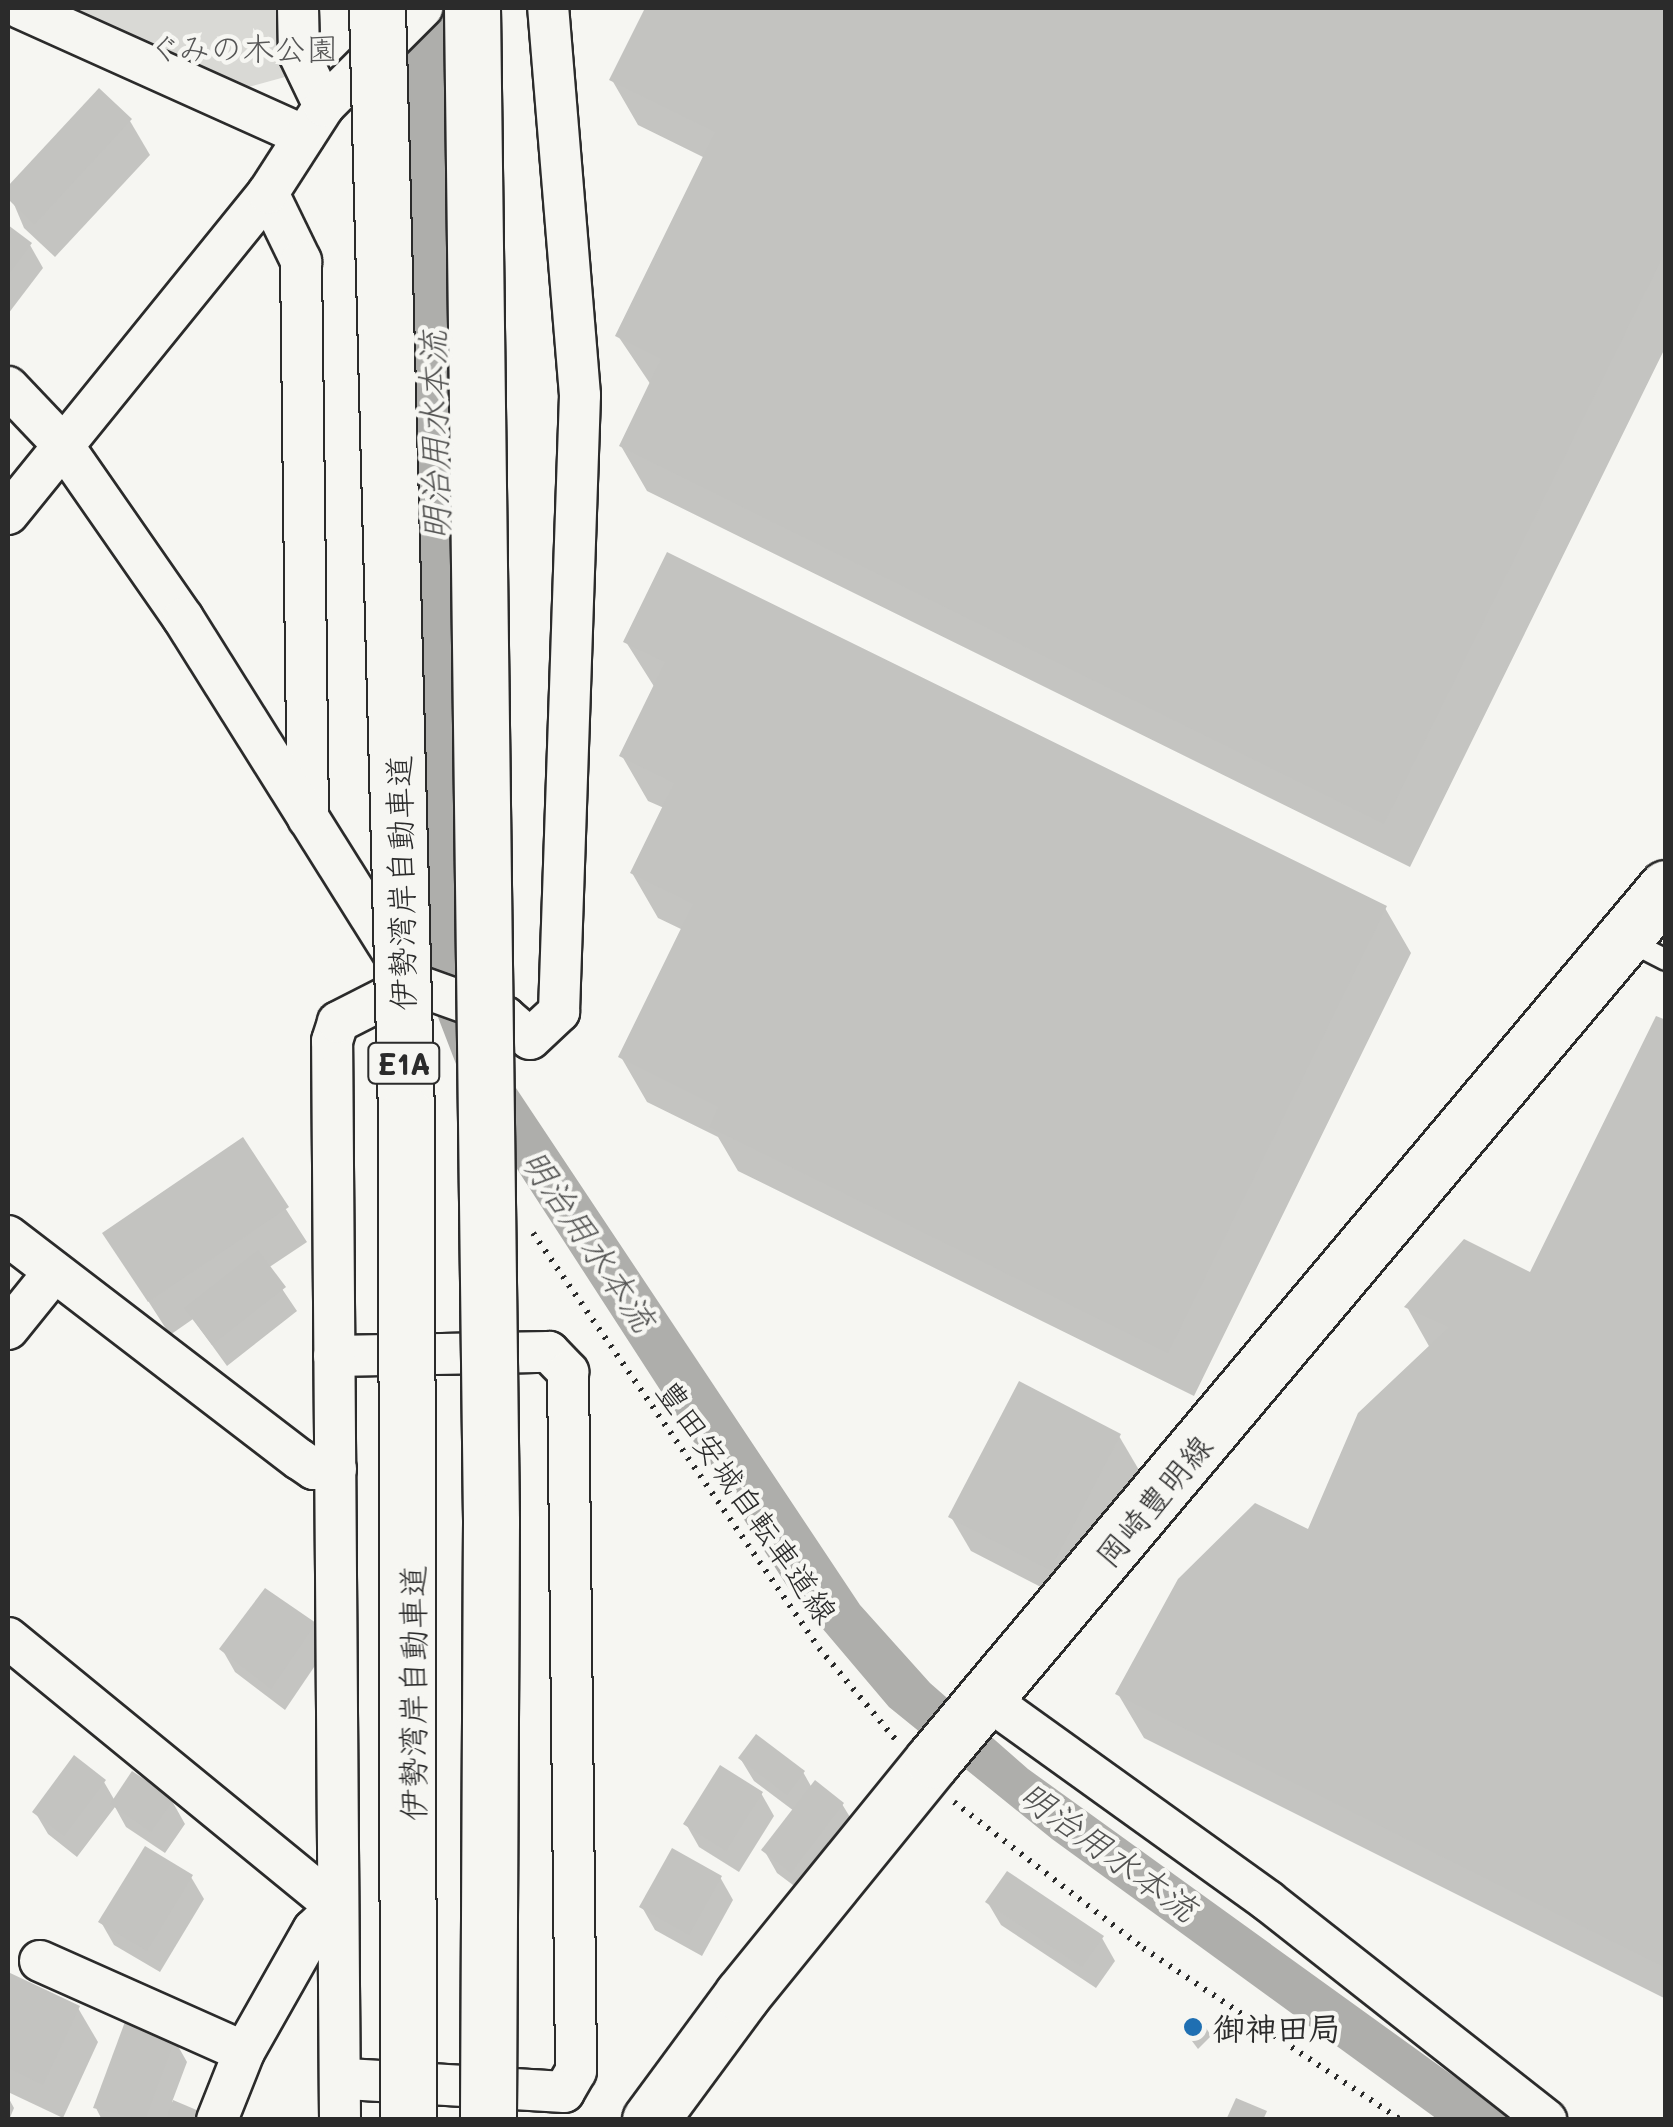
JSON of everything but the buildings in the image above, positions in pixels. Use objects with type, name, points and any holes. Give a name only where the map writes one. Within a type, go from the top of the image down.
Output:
[{"type":"main road","name":"伊勢湾岸自動車道","points":[[377,8],[406,1175],[408,2120]]},
{"type":"main road","name":"E1A","points":[[472,8],[491,1502],[488,2120]]},
{"type":"main road","name":"岡崎豊明線","points":[[650,2120],[742,1995],[926,1766],[1644,949],[1666,888]]},
{"type":"street","points":[[20,8],[314,121]]},
{"type":"street","points":[[298,8],[299,54],[314,121]]},
{"type":"street","points":[[8,514],[268,192],[314,121],[422,8]]},
{"type":"street","points":[[8,387],[62,444],[183,618],[417,985],[505,1017],[530,1039],[558,1012],[580,394],[548,8]]},
{"type":"street","points":[[268,192],[291,230],[302,279],[308,818]]},
{"type":"street","points":[[340,2120],[334,1030],[417,985]]},
{"type":"street","points":[[8,1236],[299,1459],[314,1469],[336,1468]]},
{"type":"street","points":[[8,1328],[54,1272]]},
{"type":"street","points":[[334,1356],[548,1352],[568,1372],[576,2071],[564,2092],[342,2079]]},
{"type":"street","points":[[8,1638],[337,1907]]},
{"type":"street","points":[[982,1705],[1268,1901],[1546,2120]]},
{"type":"street","points":[[217,2120],[244,2052],[313,1930],[337,1907]]},
{"type":"street","points":[[40,1961],[244,2052]]},
{"type":"path","name":"豊田安城自転車道線","points":[[531,1230],[820,1648],[972,1820],[1143,1948],[1400,2120]]},
{"type":"green space","name":"ぐみの木公園","points":[[69,8],[282,8],[285,77],[241,89]]},
{"type":"water","name":"明治用水本流","points":[[398,8],[446,8],[508,1076],[860,1605],[930,1683],[1028,1769],[1513,2119],[1437,2119],[1052,1839],[889,1707],[789,1589],[466,1090],[431,999],[425,957]]},
{"type":"place","name":"御神田局","points":[[1193,2027]]}]
